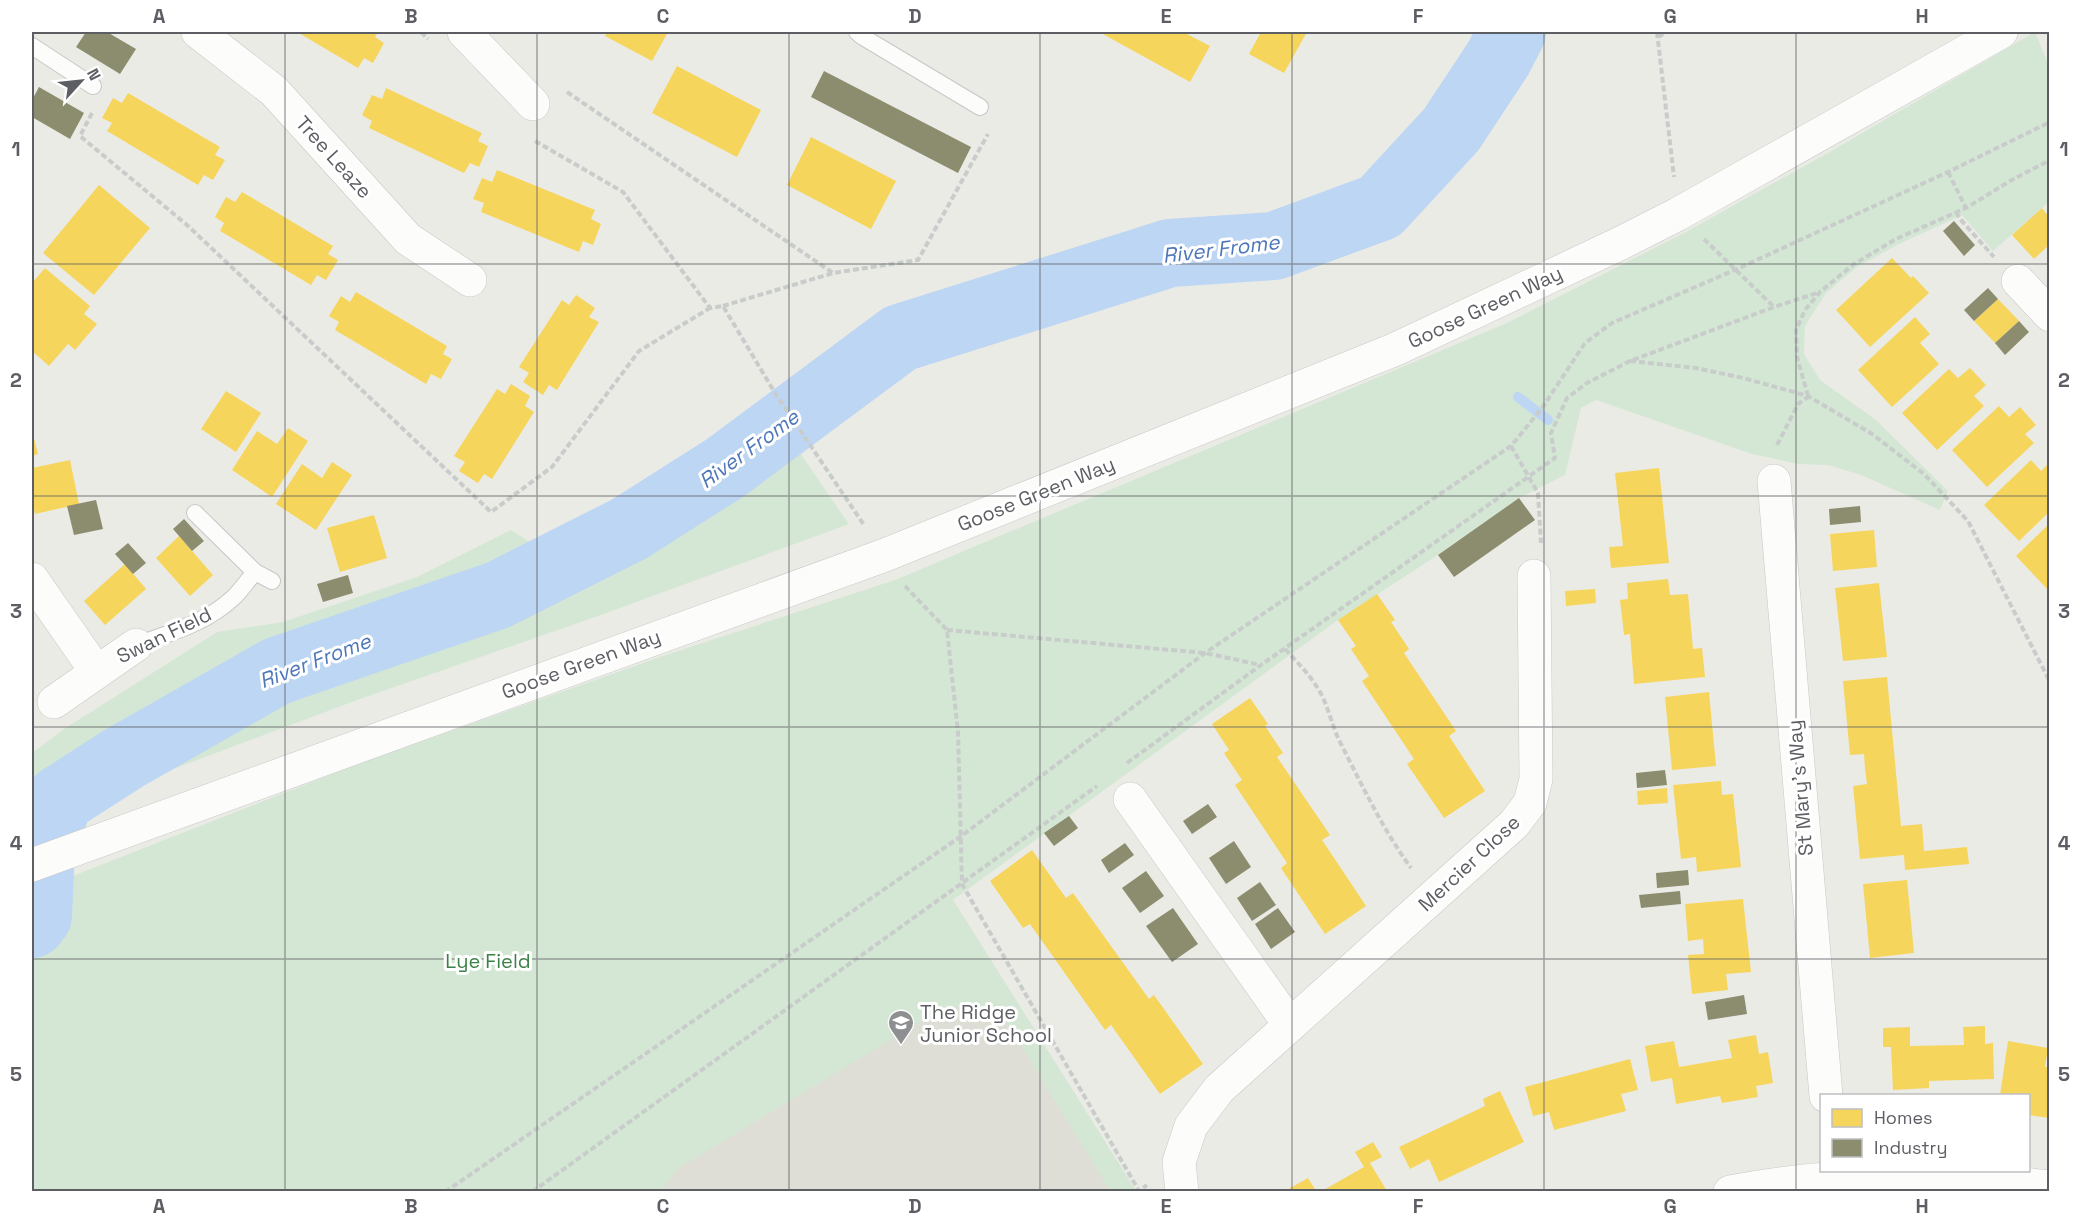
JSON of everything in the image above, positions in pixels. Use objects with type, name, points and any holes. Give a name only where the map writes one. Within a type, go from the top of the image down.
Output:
[{"type":"street","name":"Tree Leaze","points":[[198,32],[274,91],[408,239],[470,280]]},
{"type":"street","points":[[465,32],[532,104]]},
{"type":"street","name":"Goose Green Way","points":[[32,865],[885,555],[1396,349],[1678,214],[2001,32]]},
{"type":"street","points":[[2018,280],[2049,312]]},
{"type":"street","name":"St Mary's Way","points":[[1774,481],[1826,1094]]},
{"type":"street","name":"Mercier Close","points":[[1182,1191],[1179,1162],[1191,1126],[1220,1089],[1514,824],[1530,802],[1536,779],[1534,576]]},
{"type":"street","name":"Swan Field","points":[[32,579],[96,671]]},
{"type":"street","name":"Swan Field","points":[[54,702],[136,645]]},
{"type":"street","points":[[1125,784],[1290,1025]]},
{"type":"street","points":[[1730,1191],[1833,1175],[1940,1176],[2049,1187]]},
{"type":"lane","points":[[857,32],[980,107]]},
{"type":"lane","points":[[32,46],[93,86]]},
{"type":"lane","points":[[195,513],[255,572],[272,581]]},
{"type":"lane","name":"Swan Field","points":[[136,645],[179,630],[210,615],[233,597],[255,572]]},
{"type":"path","points":[[1658,32],[1678,214]]},
{"type":"path","points":[[1658,37],[1667,32]]},
{"type":"path","points":[[93,86],[97,105],[80,136],[187,225],[492,512],[552,467],[639,351],[710,308],[833,273],[918,260],[990,132],[980,107]]},
{"type":"path","points":[[565,91],[833,273]]},
{"type":"path","points":[[445,1191],[960,837],[1205,653],[1510,446],[1542,408],[1586,342],[1612,323],[1737,269],[1948,172],[2049,122]]},
{"type":"path","points":[[531,138],[623,192],[710,308]]},
{"type":"path","points":[[1808,396],[1797,357],[1796,330],[1805,310],[1820,292],[1854,264],[1887,244],[1966,208],[2049,160]]},
{"type":"path","points":[[1948,172],[1966,208]]},
{"type":"path","points":[[1956,212],[1999,263],[2018,280]]},
{"type":"path","points":[[1737,269],[1774,307]]},
{"type":"path","points":[[1125,784],[1261,665],[1555,458],[1551,433],[1568,398],[1587,383],[1630,361],[1820,292]]},
{"type":"path","points":[[723,306],[775,393],[904,586],[946,630],[958,732],[962,884],[1138,1191]]},
{"type":"path","points":[[1630,361],[1696,368],[1808,396],[1872,434],[1924,474],[1968,521],[2049,682]]},
{"type":"path","points":[[1774,481],[1772,455],[1797,404],[1808,396]]},
{"type":"path","points":[[1510,446],[1538,493],[1541,539],[1534,576]]},
{"type":"path","points":[[946,630],[1205,653],[1261,665]]},
{"type":"path","points":[[1285,649],[1310,676],[1321,694],[1339,741],[1373,810],[1393,843],[1433,898]]},
{"type":"path","points":[[532,1191],[1100,783]]},
{"type":"shaded area","name":"The Ridge Junior School","points":[[953,900],[1136,1191],[562,1192]]},
{"type":"green space","name":"Lye Field","points":[[2035,32],[2049,66],[2049,202],[1993,251],[1962,215],[1899,244],[1857,267],[1826,293],[1805,326],[1804,354],[1820,380],[1876,420],[1948,491],[1940,510],[1861,475],[1828,465],[1798,464],[1752,454],[1596,400],[1581,408],[1565,475],[1519,498],[1438,555],[1338,620],[953,900],[1136,1191],[1110,1191],[1006,1021],[978,1007],[945,1007],[679,1168],[660,1191],[32,1192],[32,892],[358,764],[660,657],[895,580],[1507,323],[1684,233],[1835,149]]},
{"type":"green space","points":[[791,440],[849,524],[598,616],[360,699],[32,822],[32,753],[64,729],[217,632],[283,622],[417,577],[511,530],[571,569],[702,500]]},
{"type":"building: Homes","points":[[297,32],[378,32],[375,37],[384,43],[373,63],[364,58],[358,68]]},
{"type":"building: Homes","points":[[607,32],[668,32],[652,61],[605,36]]},
{"type":"building: Homes","points":[[1099,32],[1183,32],[1210,46],[1190,82]]},
{"type":"building: Homes","points":[[1261,32],[1307,32],[1284,73],[1249,54]]},
{"type":"building: Homes","points":[[677,66],[761,110],[737,157],[652,113]]},
{"type":"building: Homes","points":[[386,88],[482,133],[478,141],[488,146],[479,167],[470,163],[464,173],[369,128],[372,121],[362,115],[372,95],[382,99]]},
{"type":"building: Homes","points":[[128,93],[220,147],[215,155],[225,160],[213,180],[204,175],[198,185],[107,131],[112,123],[102,118],[113,98],[122,103]]},
{"type":"building: Homes","points":[[811,137],[896,181],[871,229],[787,185]]},
{"type":"building: Homes","points":[[497,170],[595,210],[591,219],[601,224],[593,245],[583,241],[579,252],[481,212],[484,203],[473,199],[482,178],[492,182]]},
{"type":"building: Homes","points":[[99,185],[150,228],[94,295],[43,253]]},
{"type":"building: Homes","points":[[242,192],[333,246],[328,254],[338,260],[326,280],[317,275],[311,285],[220,231],[224,223],[215,217],[226,197],[235,202]]},
{"type":"building: Homes","points":[[2042,208],[2049,217],[2049,245],[2034,259],[2012,235]]},
{"type":"building: Homes","points":[[1892,258],[1929,293],[1870,347],[1836,310]]},
{"type":"building: Homes","points":[[45,268],[90,306],[84,314],[97,324],[75,350],[68,344],[49,366],[32,351],[32,283]]},
{"type":"building: Homes","points":[[356,292],[447,346],[443,354],[452,359],[441,379],[431,374],[426,384],[335,330],[339,322],[329,316],[341,296],[350,302]]},
{"type":"building: Homes","points":[[576,295],[595,308],[589,317],[599,322],[557,390],[549,385],[543,395],[523,382],[529,373],[519,367],[562,300],[569,305]]},
{"type":"building: Homes","points":[[1998,299],[2019,321],[1995,343],[1974,321]]},
{"type":"building: Homes","points":[[1915,317],[1930,334],[1920,343],[1939,364],[1892,407],[1858,370]]},
{"type":"building: Homes","points":[[1970,368],[1986,385],[1974,396],[1984,406],[1937,450],[1902,413],[1949,369],[1958,378]]},
{"type":"building: Homes","points":[[511,384],[530,396],[525,406],[534,412],[492,479],[484,474],[478,483],[459,471],[465,462],[454,456],[497,389],[505,394]]},
{"type":"building: Homes","points":[[226,391],[261,413],[236,452],[201,429]]},
{"type":"building: Homes","points":[[1999,406],[2009,417],[2020,407],[2036,425],[2025,434],[2034,443],[1987,487],[1952,450]]},
{"type":"building: Homes","points":[[288,428],[308,441],[272,497],[232,470],[257,431],[277,444]]},
{"type":"building: Homes","points":[[32,431],[38,454],[32,456]]},
{"type":"building: Homes","points":[[70,460],[79,504],[35,514],[32,500],[32,468]]},
{"type":"building: Homes","points":[[2031,460],[2041,471],[2049,463],[2049,512],[2019,541],[1984,505]]},
{"type":"building: Homes","points":[[332,462],[352,475],[316,530],[276,504],[302,464],[322,478]]},
{"type":"building: Homes","points":[[1659,468],[1669,563],[1611,568],[1609,547],[1623,546],[1615,473]]},
{"type":"building: Homes","points":[[374,515],[387,558],[340,572],[327,528]]},
{"type":"building: Homes","points":[[2049,524],[2049,591],[2016,556]]},
{"type":"building: Homes","points":[[1874,530],[1877,567],[1833,571],[1830,534]]},
{"type":"building: Homes","points":[[179,536],[213,575],[190,596],[156,558]]},
{"type":"building: Homes","points":[[125,564],[146,589],[105,625],[84,601]]},
{"type":"building: Homes","points":[[1668,579],[1670,595],[1688,594],[1693,649],[1702,648],[1705,677],[1634,684],[1630,634],[1624,635],[1620,600],[1628,599],[1627,583]]},
{"type":"building: Homes","points":[[1879,583],[1887,657],[1843,661],[1835,588]]},
{"type":"building: Homes","points":[[1595,589],[1596,603],[1566,606],[1565,591]]},
{"type":"building: Homes","points":[[1377,594],[1395,620],[1391,622],[1409,649],[1404,653],[1456,731],[1449,736],[1485,791],[1444,818],[1407,764],[1414,759],[1362,681],[1369,676],[1351,649],[1356,646],[1338,620]]},
{"type":"building: Homes","points":[[1887,677],[1901,826],[1922,824],[1924,851],[1967,847],[1969,864],[1905,870],[1904,855],[1860,859],[1853,786],[1867,784],[1864,754],[1850,755],[1843,681]]},
{"type":"building: Homes","points":[[1709,692],[1716,766],[1672,770],[1665,697]]},
{"type":"building: Homes","points":[[1250,698],[1268,724],[1265,726],[1283,753],[1277,757],[1330,835],[1322,840],[1366,906],[1325,934],[1281,868],[1287,863],[1235,785],[1242,780],[1224,753],[1229,750],[1212,724]]},
{"type":"building: Homes","points":[[1721,781],[1722,795],[1733,794],[1741,867],[1697,872],[1696,857],[1681,859],[1673,785]]},
{"type":"building: Homes","points":[[1667,788],[1668,803],[1638,805],[1637,791]]},
{"type":"building: Homes","points":[[1032,850],[1066,898],[1073,893],[1149,999],[1154,995],[1203,1064],[1160,1094],[1111,1025],[1105,1030],[1030,924],[1023,928],[990,881]]},
{"type":"building: Homes","points":[[1907,880],[1914,953],[1870,958],[1863,884]]},
{"type":"building: Homes","points":[[1743,899],[1751,972],[1726,974],[1728,990],[1692,994],[1688,955],[1704,954],[1703,939],[1688,941],[1685,904]]},
{"type":"building: Homes","points":[[1985,1026],[1985,1044],[1993,1043],[1994,1079],[1929,1081],[1929,1088],[1893,1090],[1891,1047],[1883,1047],[1883,1028],[1910,1027],[1910,1046],[1964,1045],[1963,1027]]},
{"type":"building: Homes","points":[[1756,1035],[1759,1054],[1768,1052],[1773,1083],[1756,1086],[1758,1097],[1722,1103],[1720,1096],[1676,1104],[1672,1078],[1651,1082],[1645,1046],[1674,1041],[1679,1067],[1732,1058],[1728,1040]]},
{"type":"building: Homes","points":[[2008,1041],[2048,1048],[2045,1067],[2049,1067],[2049,1118],[2030,1115],[2030,1094],[2000,1094]]},
{"type":"building: Homes","points":[[1630,1059],[1638,1090],[1621,1094],[1626,1111],[1554,1130],[1549,1112],[1533,1116],[1525,1087]]},
{"type":"building: Homes","points":[[1500,1091],[1524,1142],[1439,1182],[1429,1159],[1410,1169],[1399,1147],[1485,1106],[1483,1099]]},
{"type":"building: Homes","points":[[1373,1142],[1382,1157],[1370,1163],[1387,1191],[1322,1191],[1364,1167],[1355,1152]]},
{"type":"building: Homes","points":[[1308,1178],[1316,1191],[1285,1191]]},
{"type":"building: Industry","points":[[86,32],[107,32],[136,49],[120,74],[76,47]]},
{"type":"building: Industry","points":[[824,71],[971,147],[958,173],[811,97]]},
{"type":"building: Industry","points":[[39,87],[84,113],[70,139],[32,117],[32,100]]},
{"type":"building: Industry","points":[[1954,221],[1975,245],[1964,256],[1943,231]]},
{"type":"building: Industry","points":[[1988,288],[1998,299],[1974,321],[1964,310]]},
{"type":"building: Industry","points":[[2019,321],[2029,332],[2005,355],[1995,343]]},
{"type":"building: Industry","points":[[1519,498],[1535,520],[1454,577],[1438,555]]},
{"type":"building: Industry","points":[[96,500],[103,529],[74,535],[67,506]]},
{"type":"building: Industry","points":[[1860,506],[1861,522],[1830,525],[1829,509]]},
{"type":"building: Industry","points":[[184,519],[204,541],[192,551],[173,529]]},
{"type":"building: Industry","points":[[128,543],[146,563],[133,574],[115,554]]},
{"type":"building: Industry","points":[[348,575],[353,593],[323,602],[317,584]]},
{"type":"building: Industry","points":[[1665,770],[1667,785],[1637,788],[1636,773]]},
{"type":"building: Industry","points":[[1208,804],[1217,817],[1192,834],[1183,821]]},
{"type":"building: Industry","points":[[1069,816],[1078,828],[1054,846],[1044,833]]},
{"type":"building: Industry","points":[[1234,841],[1251,867],[1226,884],[1209,858]]},
{"type":"building: Industry","points":[[1125,843],[1134,855],[1109,873],[1101,860]]},
{"type":"building: Industry","points":[[1688,870],[1689,885],[1657,888],[1656,873]]},
{"type":"building: Industry","points":[[1146,871],[1164,896],[1140,913],[1122,888]]},
{"type":"building: Industry","points":[[1260,882],[1276,905],[1252,921],[1237,898]]},
{"type":"building: Industry","points":[[1680,891],[1681,904],[1641,908],[1639,895]]},
{"type":"building: Industry","points":[[1173,908],[1198,944],[1172,962],[1146,926]]},
{"type":"building: Industry","points":[[1278,908],[1295,932],[1271,949],[1255,924]]},
{"type":"building: Industry","points":[[1744,995],[1747,1014],[1708,1020],[1705,1002]]},
{"type":"waterway","name":"River Frome","points":[[32,924],[38,916],[41,847],[60,799],[124,758],[277,671],[498,595],[629,529],[725,468],[900,338],[1170,253],[1274,246],[1380,207],[1451,130],[1498,59],[1512,32]]},
{"type":"waterway","points":[[1518,397],[1548,420]]},
{"type":"place","name":"The Ridge Junior School","points":[[901,1046]]}]
